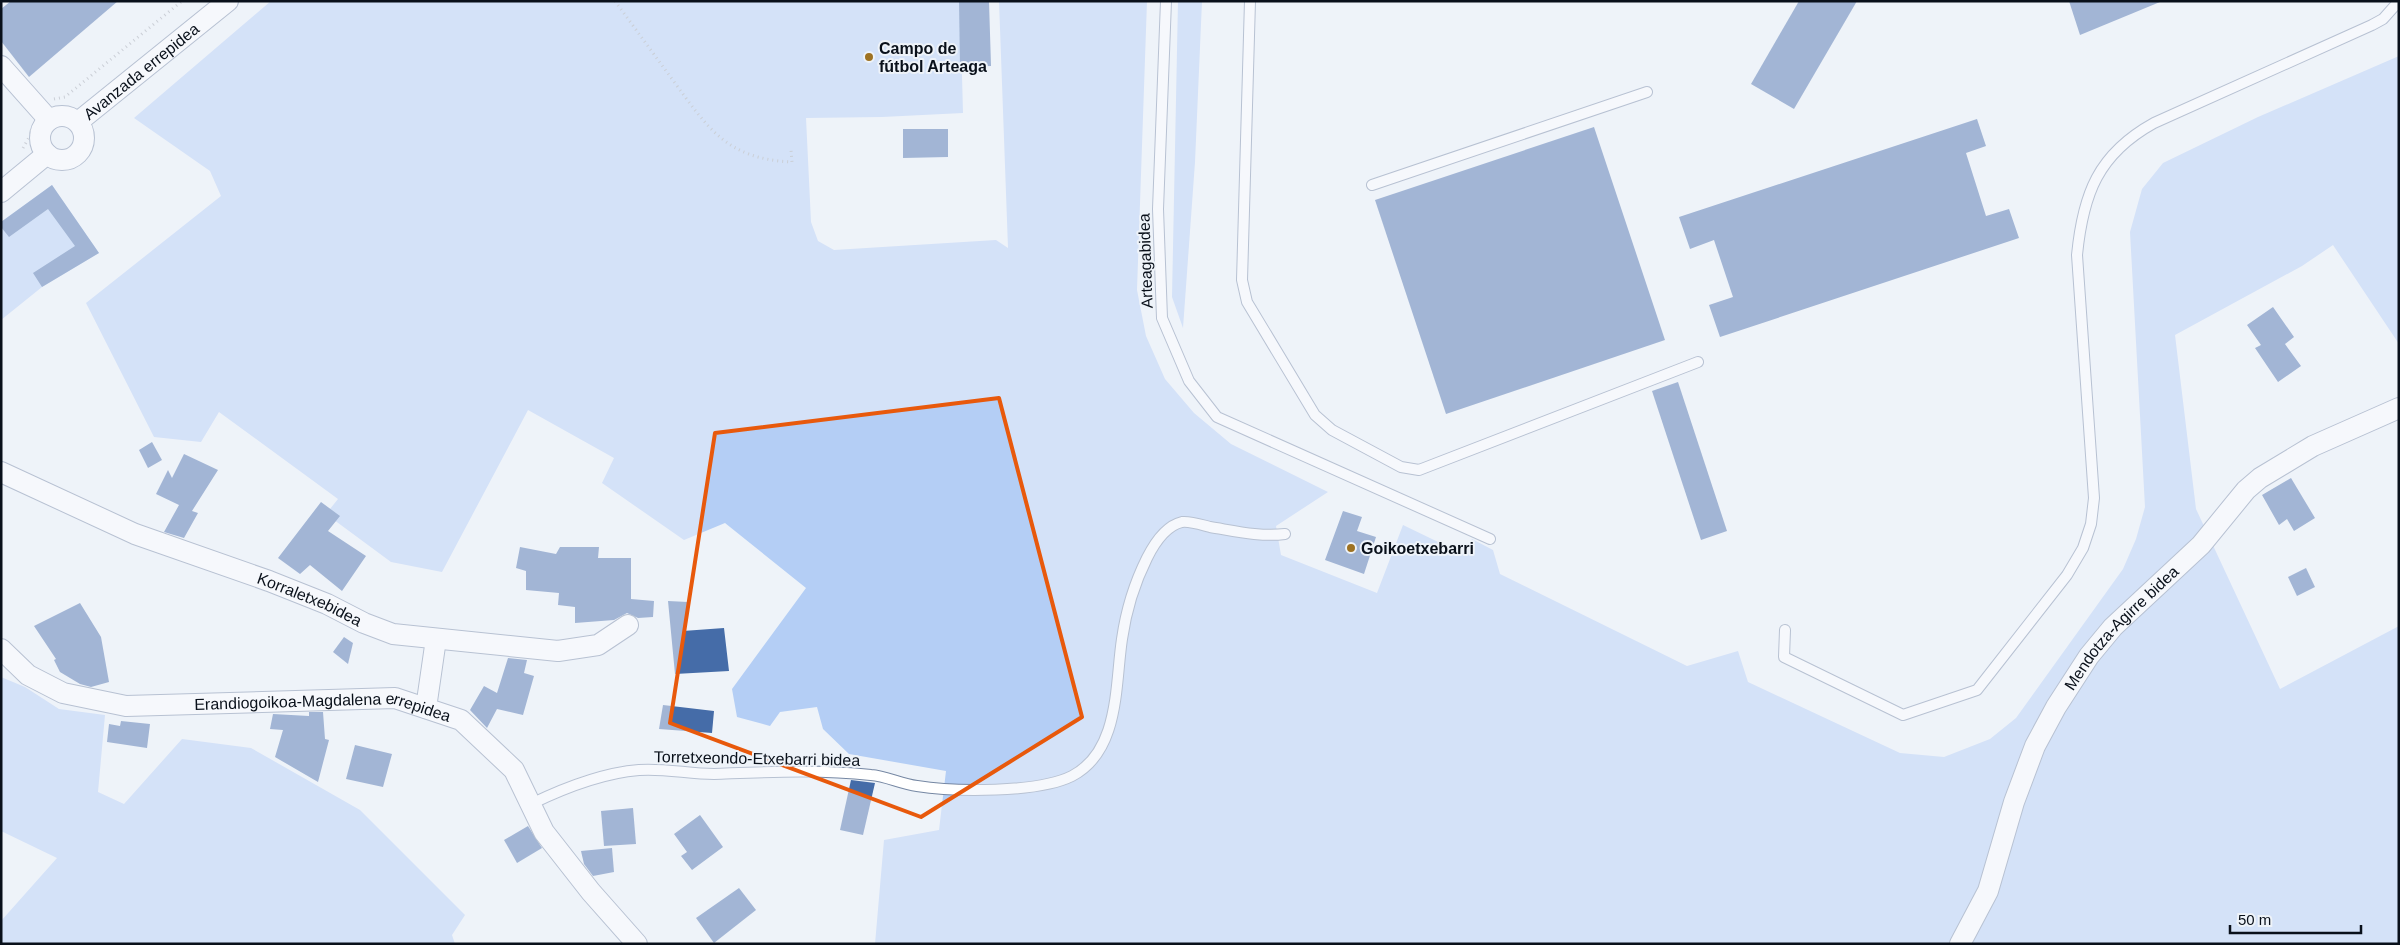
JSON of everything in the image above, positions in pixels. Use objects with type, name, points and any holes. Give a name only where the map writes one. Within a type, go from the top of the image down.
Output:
[{"type":"street","name":"Avanzada errepidea","points":[[78,122],[228,1]]},
{"type":"street","points":[[1,66],[49,120]]},
{"type":"street","points":[[61,116],[73,118],[78,122],[84,135],[81,149],[76,155],[65,160],[52,158],[47,154],[43,149],[40,136],[41,130],[49,120],[61,116]]},
{"type":"street","points":[[1,192],[47,154]]},
{"type":"street","name":"Mendotza-Agirre bidea","points":[[1960,944],[1988,892],[2014,802],[2035,746],[2056,707],[2089,656],[2113,627],[2201,545],[2246,490],[2260,478],[2313,446],[2399,408]]},
{"type":"street","name":"Korraletxebidea","points":[[1,472],[135,534],[286,588],[393,634],[558,651],[598,645],[628,625]]},
{"type":"street","points":[[426,708],[436,639]]},
{"type":"street","name":"Erandiogoikoa-Magdalena errepidea","points":[[1,650],[28,675],[63,693],[126,706],[395,698],[461,720],[514,770],[544,832],[591,892],[637,944]]},
{"type":"lane","name":"Arteagabidea","points":[[1166,1],[1158,209],[1162,318],[1189,381],[1217,416],[1490,539]]},
{"type":"lane","points":[[1250,1],[1242,280],[1246,302],[1315,415],[1332,430],[1401,467],[1419,470],[1698,362]]},
{"type":"lane","points":[[1786,630],[1784,657],[1903,715],[1977,690],[2067,575],[2083,548],[2091,524],[2094,498],[2077,255],[2081,219],[2092,184],[2111,155],[2132,135],[2154,123],[2372,25],[2383,19],[2399,1]]},
{"type":"lane","points":[[1372,185],[1647,92]]},
{"type":"lane","name":"Torretxeondo-Etxebarri bidea","points":[[530,804],[565,788],[638,770],[701,774],[817,771],[873,775],[916,786],[948,789],[1023,788],[1072,776],[1092,760],[1107,734],[1114,711],[1122,639],[1128,606],[1140,573],[1153,546],[1168,529],[1183,522],[1271,536],[1285,534]]},
{"type":"path","points":[[51,100],[65,97],[182,1]]},
{"type":"path","points":[[615,1],[707,128],[745,154],[767,161],[792,162],[791,150]]},
{"type":"path","points":[[20,151],[32,132],[28,119]]},
{"type":"highlighted area","points":[[999,398],[1082,717],[921,817],[670,723],[715,433]]},
{"type":"shaded area","points":[[271,1],[960,1],[963,113],[806,118],[811,222],[818,241],[834,250],[996,240],[1008,248],[999,1],[1147,1],[1137,290],[1146,336],[1165,379],[1194,413],[1231,444],[1328,492],[1276,526],[1281,555],[1377,593],[1403,525],[1463,554],[1472,539],[1493,550],[1500,574],[1687,666],[1738,651],[1748,682],[1900,753],[1944,757],[1990,739],[2016,718],[2123,569],[2136,539],[2145,507],[2130,232],[2142,189],[2163,163],[2258,117],[2399,56],[2399,344],[2333,245],[2302,266],[2175,335],[2196,509],[2280,689],[2399,626],[2399,944],[875,944],[884,840],[939,830],[946,771],[849,754],[823,729],[817,707],[780,712],[770,726],[737,717],[732,689],[806,588],[725,523],[684,540],[602,483],[614,458],[528,410],[442,572],[391,562],[326,514],[338,499],[219,412],[201,442],[154,437],[86,303],[221,196],[210,171],[134,118]]},
{"type":"shaded area","points":[[1178,1],[1202,1],[1195,162],[1183,328],[1172,297]]},
{"type":"shaded area","points":[[52,185],[99,253],[42,287],[1,320],[1,222]]},
{"type":"shaded area","points":[[1,677],[25,687],[59,709],[105,715],[98,792],[124,804],[182,739],[251,748],[360,810],[465,915],[452,935],[455,944],[1,944],[1,921],[57,858],[1,831]]},
{"type":"building","points":[[11,1],[118,1],[29,77],[1,41],[1,9]]},
{"type":"building","points":[[959,1],[989,1],[991,66],[960,67]]},
{"type":"building","points":[[1799,1],[1857,1],[1794,109],[1751,84]]},
{"type":"building","points":[[2069,1],[2160,1],[2160,2],[2080,35]]},
{"type":"building","points":[[1977,119],[1986,146],[1966,153],[1986,216],[2009,209],[2019,238],[1720,337],[1709,305],[1733,297],[1714,240],[1690,249],[1679,217]]},
{"type":"building","points":[[1594,127],[1665,340],[1446,414],[1375,200]]},
{"type":"building","points":[[903,129],[948,129],[948,157],[903,158]]},
{"type":"building","points":[[52,185],[99,253],[42,287],[33,273],[75,246],[48,209],[9,237],[1,227],[1,222]]},
{"type":"building","points":[[2273,307],[2294,337],[2285,344],[2301,366],[2278,382],[2255,348],[2261,345],[2247,325]]},
{"type":"building","points":[[1678,382],[1727,531],[1701,540],[1652,391]]},
{"type":"building","points":[[152,442],[162,460],[148,468],[139,450]]},
{"type":"building","points":[[184,454],[218,470],[192,511],[198,513],[184,538],[164,532],[179,505],[156,494],[168,470],[172,478]]},
{"type":"building","points":[[2291,478],[2315,518],[2294,531],[2287,519],[2279,525],[2262,495]]},
{"type":"building","points":[[321,502],[340,516],[328,531],[366,556],[342,591],[310,565],[300,574],[278,558]]},
{"type":"building","name":"Goikoetxebarri","points":[[1343,511],[1362,517],[1357,531],[1376,537],[1364,574],[1325,560]]},
{"type":"building","points":[[520,547],[556,554],[560,547],[599,547],[598,558],[631,558],[631,599],[654,601],[653,617],[638,618],[627,613],[614,620],[575,623],[575,607],[558,605],[559,593],[526,590],[526,571],[516,568]]},
{"type":"building","points":[[2306,568],[2315,587],[2297,596],[2288,577]]},
{"type":"building","points":[[668,601],[688,602],[683,631],[724,628],[729,671],[675,674]]},
{"type":"building","points":[[80,603],[101,637],[109,682],[91,687],[80,684],[60,672],[54,660],[56,659],[34,626]]},
{"type":"building","points":[[344,637],[353,643],[348,664],[333,652]]},
{"type":"building","points":[[508,658],[527,660],[524,673],[534,676],[523,715],[497,709],[487,728],[470,710],[484,686],[497,693]]},
{"type":"building","points":[[663,705],[714,711],[712,733],[659,729]]},
{"type":"building","points":[[309,712],[323,712],[325,739],[329,740],[318,782],[275,757],[283,730],[270,729],[273,714],[309,716]]},
{"type":"building","points":[[121,721],[150,724],[147,748],[107,742],[109,724],[120,726]]},
{"type":"building","points":[[355,745],[392,754],[383,787],[346,779]]},
{"type":"building","points":[[851,780],[875,783],[863,835],[840,830]]},
{"type":"building","points":[[633,808],[636,844],[604,846],[601,811]]},
{"type":"building","points":[[700,815],[723,847],[692,870],[681,856],[687,852],[674,834]]},
{"type":"building","points":[[528,826],[542,848],[517,863],[504,840]]},
{"type":"building","points":[[612,848],[614,872],[593,876],[584,864],[581,851]]},
{"type":"building","points":[[739,888],[756,910],[714,943],[696,918]]},
{"type":"place","name":"Campo de fútbol Arteaga","points":[[869,57]]},
{"type":"place","name":"Goikoetxebarri","points":[[1351,548]]}]
